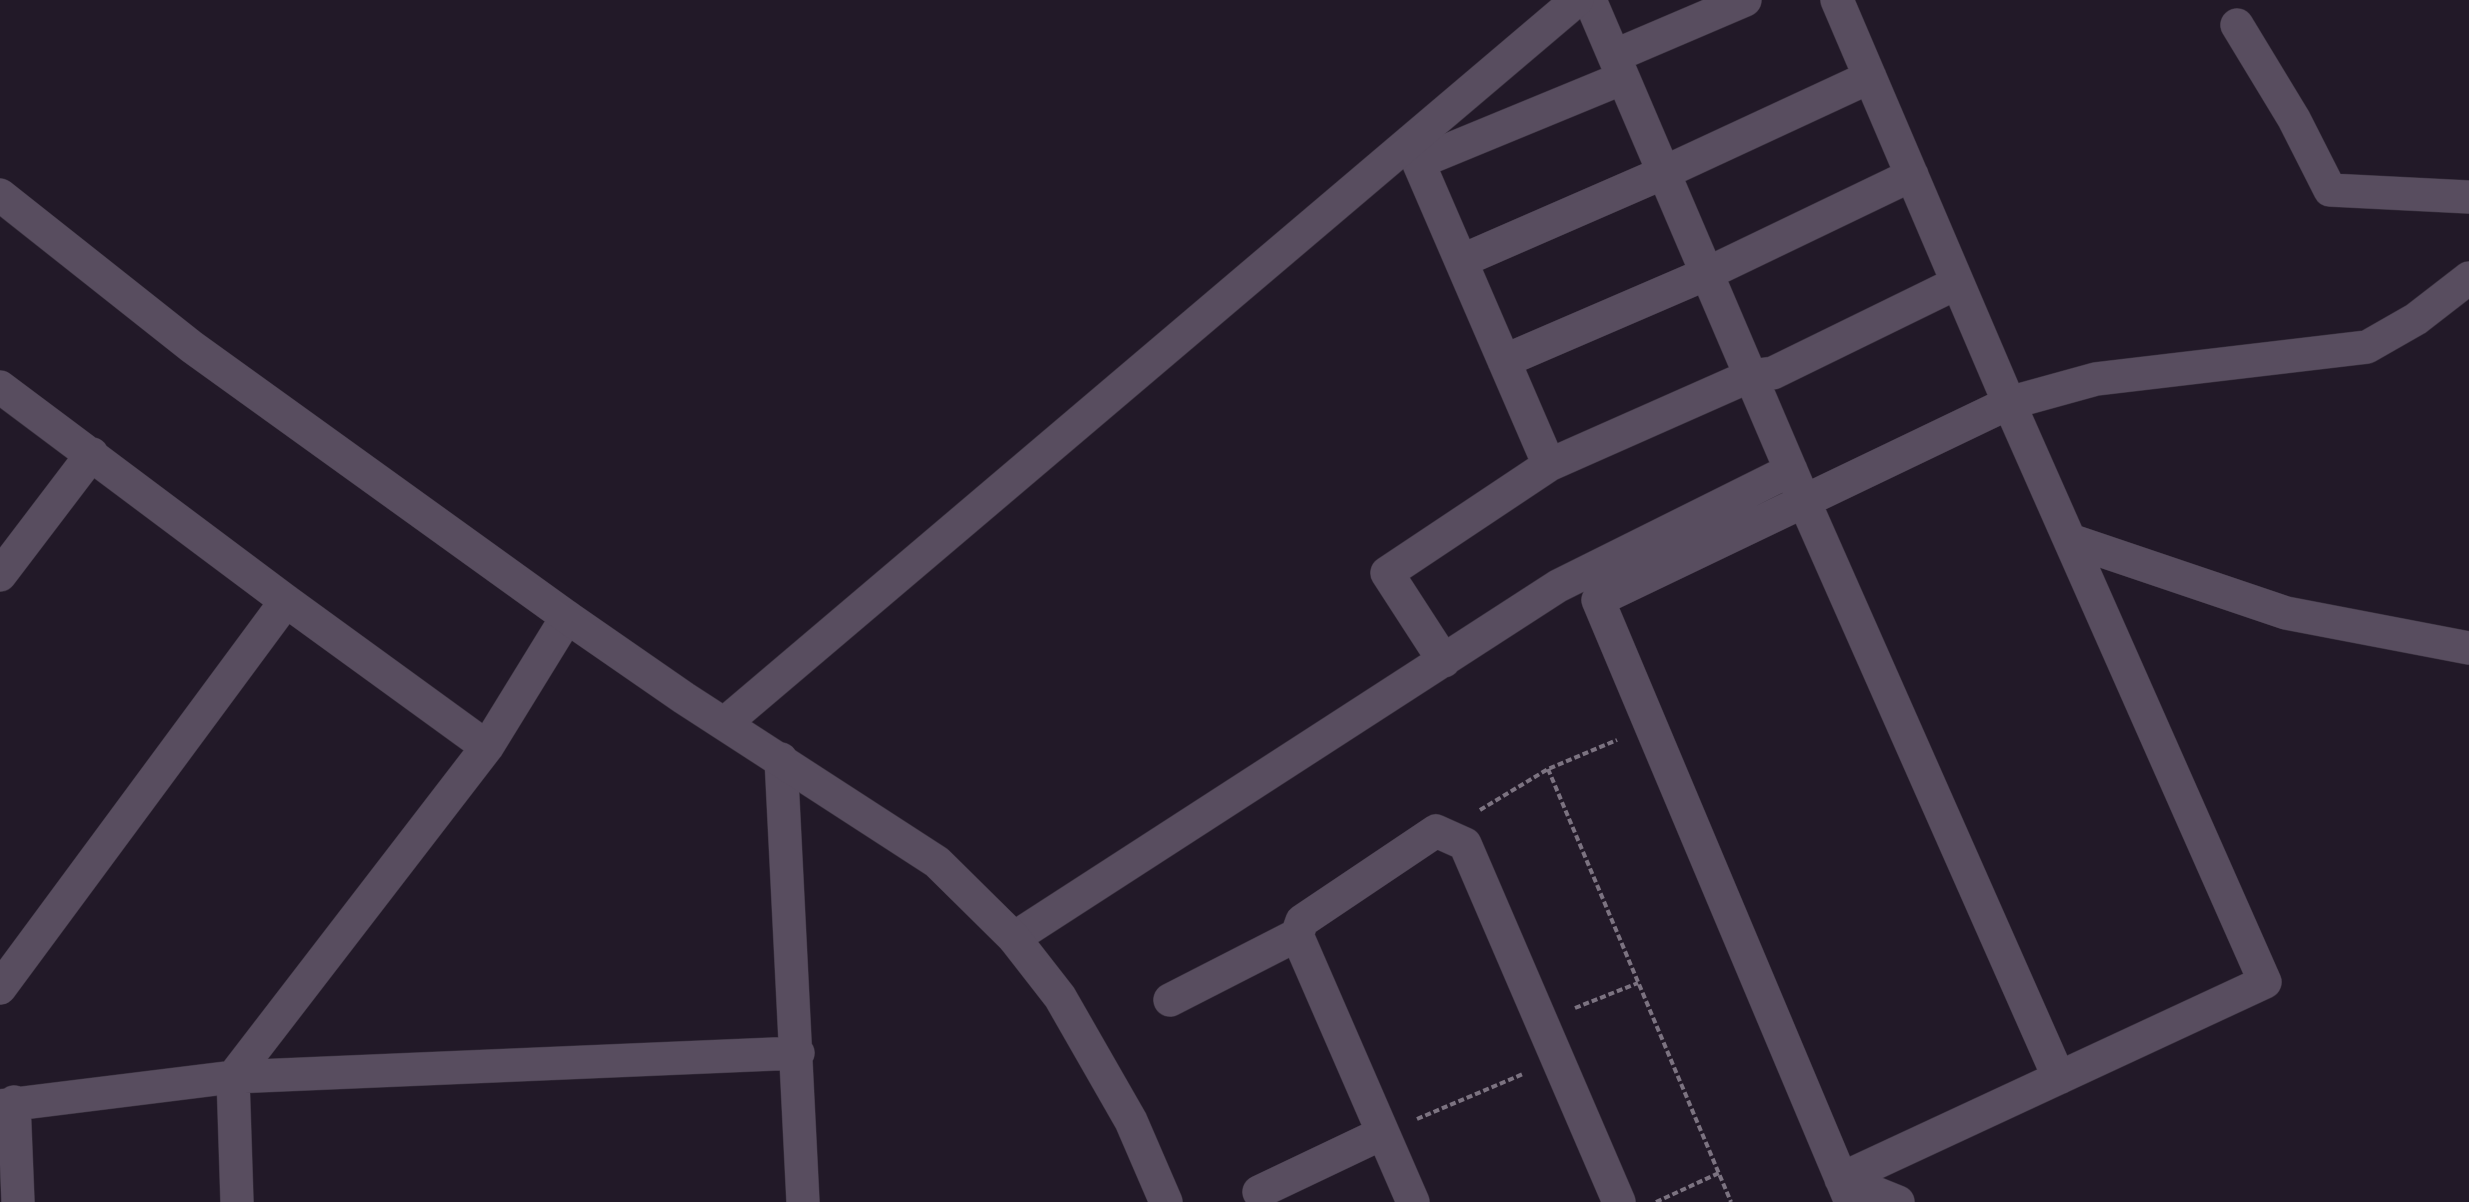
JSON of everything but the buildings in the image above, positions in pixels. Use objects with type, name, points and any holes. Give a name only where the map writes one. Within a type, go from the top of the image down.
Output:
[{"type":"street","points":[[725,723],[1414,152],[1577,0]]},
{"type":"street","points":[[1590,0],[1804,501],[2060,1078]]},
{"type":"street","points":[[1414,152],[1618,67],[1745,0]]},
{"type":"street","points":[[1837,0],[2009,403],[2265,982],[2060,1078],[1846,1191]]},
{"type":"street","points":[[2237,25],[2294,119],[2330,190],[2469,197]]},
{"type":"street","points":[[1461,261],[1663,173],[1870,77]]},
{"type":"street","points":[[1414,152],[1549,465]]},
{"type":"street","points":[[1504,361],[1706,274],[1912,175]]},
{"type":"street","points":[[0,195],[192,347],[567,617],[684,698],[937,862],[1014,938],[1060,997],[1131,1121],[1166,1202]]},
{"type":"street","points":[[1846,1191],[1598,600],[2009,403],[2096,379],[2367,347],[2415,319],[2469,278]]},
{"type":"street","points":[[1444,661],[1387,573],[1549,465],[1750,376],[1773,374],[1958,283]]},
{"type":"street","points":[[0,387],[286,601],[487,747]]},
{"type":"street","points":[[0,575],[92,454]]},
{"type":"street","points":[[1014,938],[1558,586],[1791,470]]},
{"type":"street","points":[[2070,540],[2286,613],[2469,648]]},
{"type":"street","points":[[0,988],[286,601]]},
{"type":"street","points":[[237,1202],[233,1077],[487,747],[567,617]]},
{"type":"street","points":[[781,759],[798,1053],[803,1202]]},
{"type":"street","points":[[1413,1202],[1297,935],[1302,921],[1436,831],[1466,844],[1619,1202]]},
{"type":"street","points":[[1170,1000],[1297,935]]},
{"type":"street","points":[[18,1202],[7,1104],[233,1077],[798,1053]]},
{"type":"street","points":[[1259,1192],[1383,1133]]},
{"type":"street","points":[[1846,1191],[1898,1202]]},
{"type":"path","points":[[1436,831],[1467,817],[1548,769],[1651,726]]},
{"type":"path","points":[[1548,769],[1731,1202]]},
{"type":"path","points":[[1383,1133],[1554,1051],[1571,1010],[1638,982]]},
{"type":"path","points":[[1656,1202],[1719,1173]]}]
